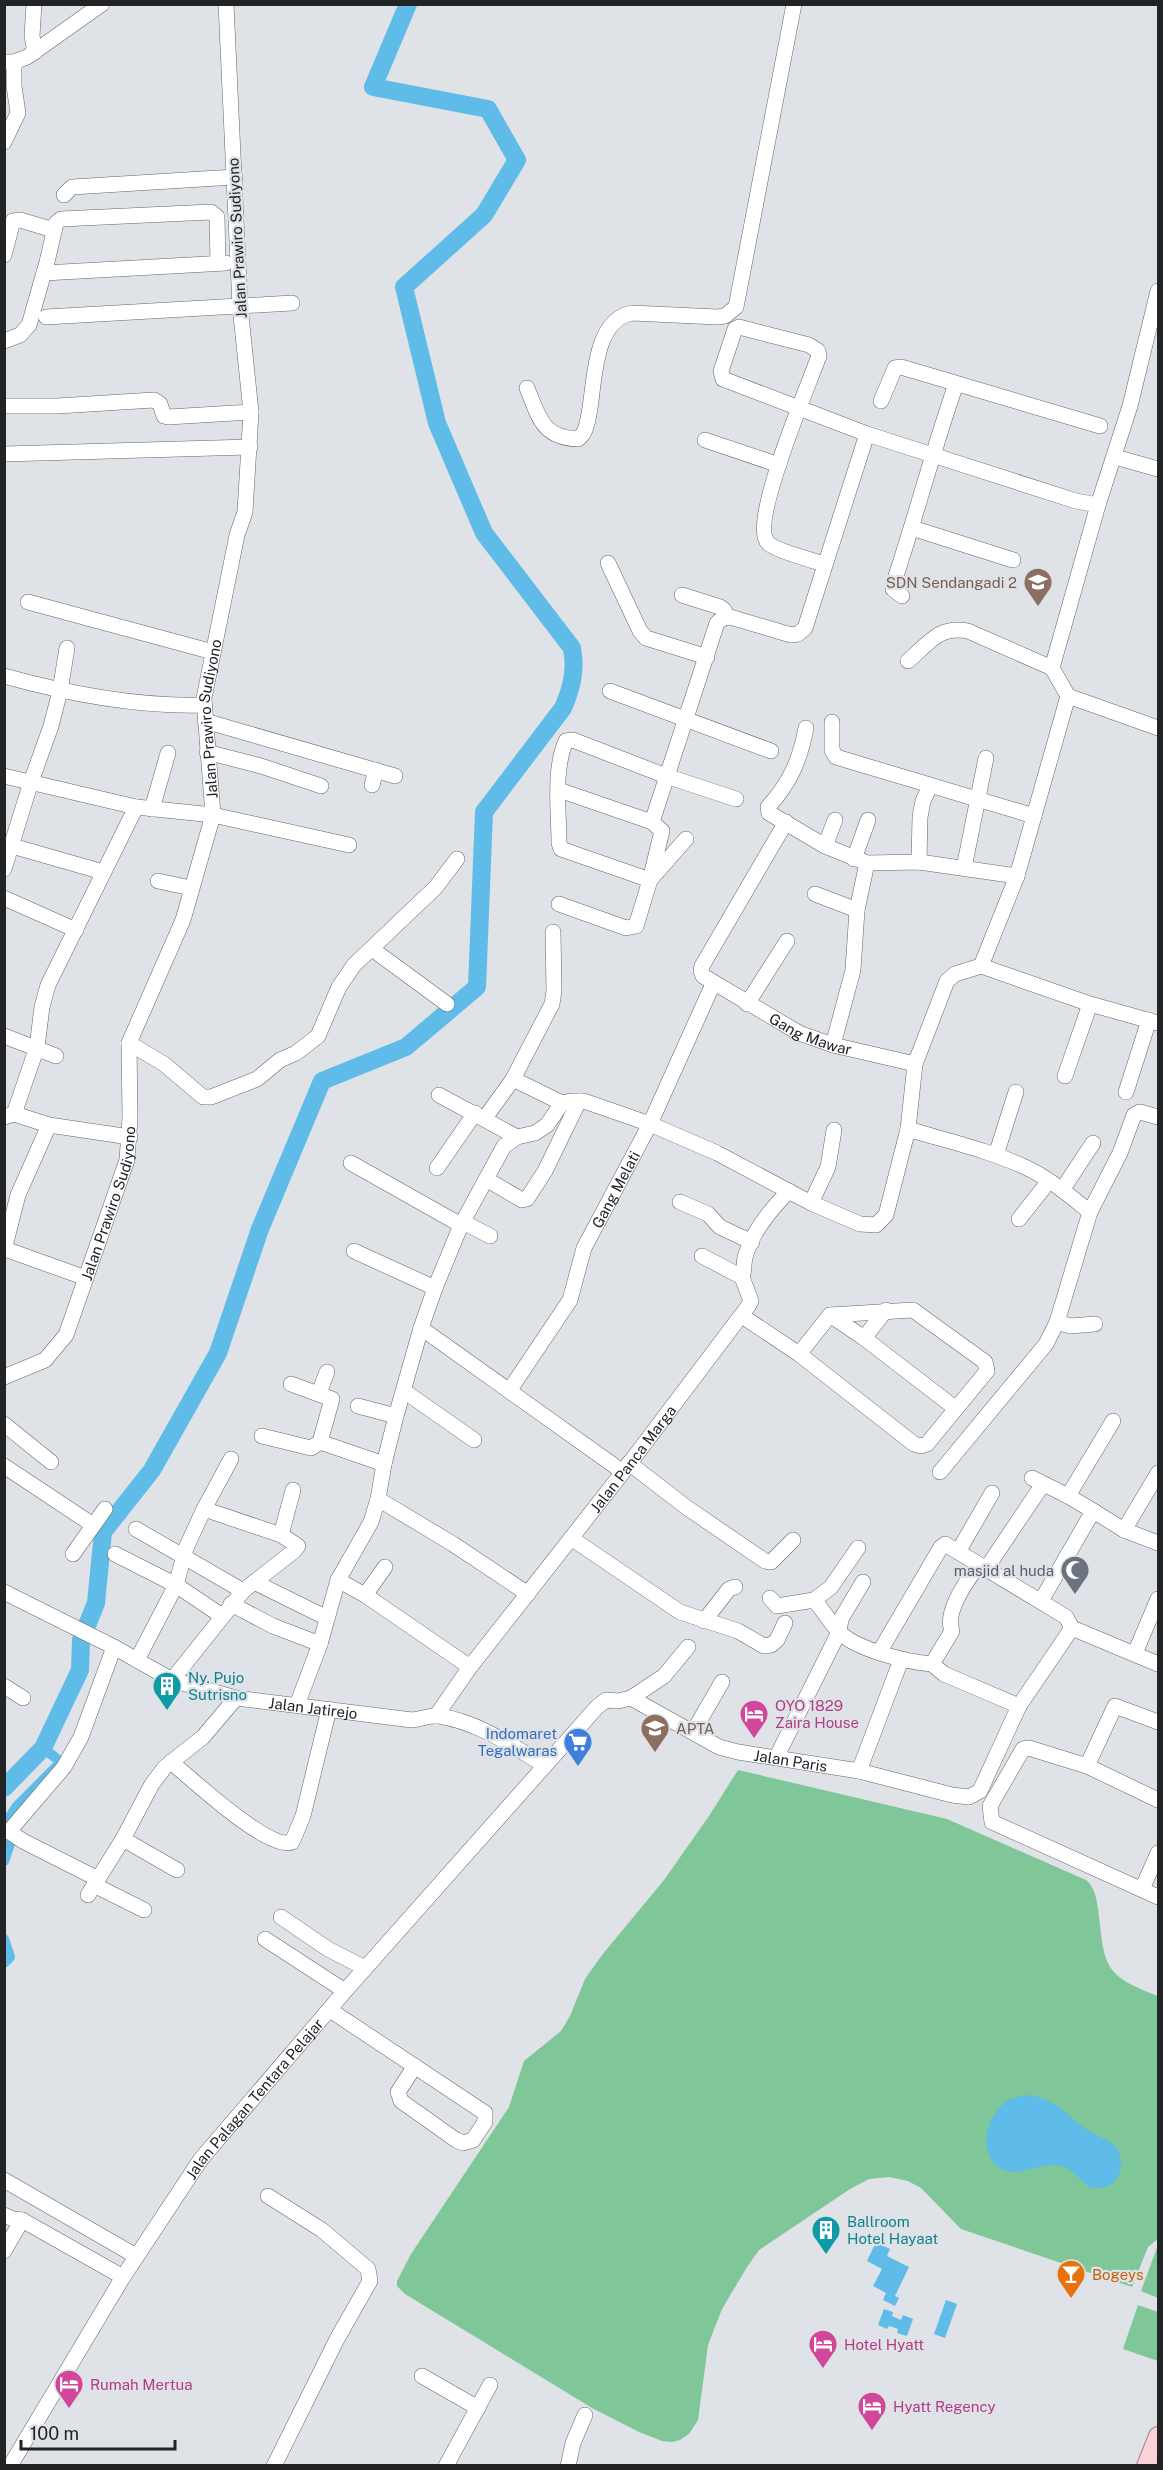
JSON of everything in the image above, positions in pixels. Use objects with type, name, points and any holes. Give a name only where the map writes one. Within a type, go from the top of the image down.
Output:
[{"type":"main road","points":[[1146,2466],[1158,2436]]},
{"type":"street","points":[[34,4],[32,36],[35,52]]},
{"type":"street","points":[[4,142],[18,113],[9,62],[35,52],[102,4]]},
{"type":"street","name":"Jalan Prawiro Sudiyono","points":[[4,1377],[45,1360],[66,1335],[127,1160],[130,1137],[129,1043],[183,920],[213,815],[204,705],[237,535],[245,512],[251,412],[240,306],[226,4]]},
{"type":"street","points":[[527,388],[546,429],[554,435],[578,440],[586,428],[600,349],[611,323],[632,313],[725,316],[736,307],[794,4]]},
{"type":"street","points":[[64,195],[72,187],[235,177]]},
{"type":"street","points":[[4,341],[20,335],[29,325],[56,223],[67,218],[212,212],[217,217],[218,263]]},
{"type":"street","points":[[4,255],[13,221],[20,220],[54,230]]},
{"type":"street","points":[[44,273],[238,262]]},
{"type":"street","points":[[1052,668],[1098,506],[1130,406],[1158,291]]},
{"type":"street","points":[[46,317],[292,303]]},
{"type":"street","points":[[824,564],[772,546],[765,538],[763,526],[779,465],[800,409],[819,356],[818,351],[809,345],[740,327],[735,329],[721,371],[723,379],[800,409],[867,434],[931,456],[1098,506]]},
{"type":"street","points":[[881,401],[897,367],[1100,426]]},
{"type":"street","points":[[902,596],[893,589],[894,582],[912,528],[931,456],[956,384]]},
{"type":"street","points":[[4,406],[57,406],[154,400],[160,404],[164,416],[168,417],[251,412]]},
{"type":"street","points":[[559,904],[631,929],[636,926],[650,880],[666,776],[717,622],[727,617],[790,635],[798,634],[805,628],[867,434]]},
{"type":"street","points":[[705,440],[779,465]]},
{"type":"street","points":[[4,454],[250,447]]},
{"type":"street","points":[[1115,457],[1158,469]]},
{"type":"street","points":[[912,528],[1013,560]]},
{"type":"street","points":[[608,563],[640,631],[646,638],[707,657]]},
{"type":"street","points":[[682,595],[720,607],[727,617]]},
{"type":"street","points":[[28,602],[213,652]]},
{"type":"street","points":[[908,662],[941,632],[957,629],[968,631],[1052,668],[1068,696],[1158,728]]},
{"type":"street","points":[[4,869],[51,726],[67,648]]},
{"type":"street","points":[[4,676],[60,691],[170,706],[204,705]]},
{"type":"street","points":[[610,691],[771,751]]},
{"type":"street","points":[[981,966],[1017,876],[1068,696]]},
{"type":"street","points":[[205,721],[374,778],[395,776]]},
{"type":"street","points":[[832,722],[832,750],[836,757],[930,786],[978,797],[1034,816]]},
{"type":"street","points":[[806,728],[802,749],[790,779],[768,807],[769,813],[825,846],[860,861],[919,862],[1017,876]]},
{"type":"street","points":[[650,880],[561,849],[559,843],[560,756],[566,741],[570,740],[736,799]]},
{"type":"street","points":[[207,752],[280,771],[321,786]]},
{"type":"street","points":[[152,809],[168,753]]},
{"type":"street","points":[[964,868],[986,758]]},
{"type":"street","points":[[4,776],[136,807],[213,815],[349,845]]},
{"type":"street","points":[[919,862],[920,817],[923,801],[930,786]]},
{"type":"street","points":[[559,790],[692,841],[650,880]]},
{"type":"street","points":[[130,1137],[49,1125],[9,1116],[37,1047],[42,1007],[48,985],[136,807]]},
{"type":"street","points":[[825,846],[835,820]]},
{"type":"street","points":[[832,1045],[850,984],[860,861],[868,820]]},
{"type":"street","points":[[713,984],[703,976],[702,966],[786,822]]},
{"type":"street","points":[[12,846],[103,872]]},
{"type":"street","points":[[129,1043],[164,1064],[203,1097],[211,1097],[256,1079],[280,1060],[296,1053],[318,1036],[339,987],[354,965],[436,887],[457,859]]},
{"type":"street","points":[[158,880],[191,888]]},
{"type":"street","points":[[815,894],[857,910]]},
{"type":"street","points":[[4,898],[76,930]]},
{"type":"street","points":[[437,1168],[513,1079],[552,1004],[554,992],[553,932]]},
{"type":"street","points":[[747,1004],[787,941]]},
{"type":"street","points":[[372,949],[447,1004]]},
{"type":"street","points":[[513,1079],[562,1103],[579,1101],[650,1124],[717,1153],[811,1203],[860,1224],[872,1226],[882,1221],[886,1215],[909,1129],[915,1064],[947,981],[955,974],[981,966],[1090,1004],[1154,1021],[1126,1092]]},
{"type":"street","name":"Gang Mawar","points":[[713,984],[799,1033],[832,1045],[915,1064]]},
{"type":"street","name":"Gang Melati","points":[[509,1391],[570,1300],[584,1248],[650,1124],[713,984]]},
{"type":"street","points":[[1065,1076],[1090,1004]]},
{"type":"street","points":[[4,1036],[56,1056]]},
{"type":"street","points":[[996,1155],[1016,1092]]},
{"type":"street","points":[[439,1095],[480,1115],[517,1137]]},
{"type":"street","points":[[486,1179],[522,1200],[527,1199],[545,1171],[579,1101]]},
{"type":"street","points":[[297,1705],[320,1644],[338,1580],[371,1522],[396,1416],[421,1328],[462,1223],[504,1146],[517,1137],[535,1133],[547,1125],[562,1103]]},
{"type":"street","points":[[940,1472],[1046,1344],[1057,1322],[1090,1212],[1120,1153],[1134,1115],[1140,1112],[1158,1117]]},
{"type":"street","points":[[49,1125],[18,1195],[5,1250],[86,1278]]},
{"type":"street","points":[[909,1129],[996,1155],[1024,1167],[1049,1181],[1090,1212]]},
{"type":"street","points":[[811,1203],[828,1167],[834,1130]]},
{"type":"street","points":[[1062,1190],[1093,1143]]},
{"type":"street","points":[[351,1163],[490,1236]]},
{"type":"street","points":[[1019,1219],[1049,1181]]},
{"type":"street","name":"Jalan Panca Marga","points":[[436,1716],[470,1667],[742,1316],[751,1301],[742,1277],[746,1254],[762,1222],[789,1191]]},
{"type":"street","points":[[680,1202],[708,1214],[720,1227],[752,1242]]},
{"type":"street","points":[[354,1251],[435,1288]]},
{"type":"street","points":[[702,1256],[742,1277]]},
{"type":"street","points":[[742,1316],[799,1354],[914,1444],[921,1446],[927,1444],[987,1371],[985,1362],[920,1314],[906,1309],[830,1314],[799,1354]]},
{"type":"street","points":[[864,1338],[886,1310]]},
{"type":"street","points":[[830,1314],[955,1408]]},
{"type":"street","points":[[1057,1322],[1070,1326],[1095,1324]]},
{"type":"street","points":[[421,1328],[509,1391],[686,1507],[765,1562],[771,1562],[793,1540]]},
{"type":"street","points":[[319,1393],[327,1371]]},
{"type":"street","points":[[262,1436],[311,1448],[315,1448],[320,1442],[333,1401],[330,1397],[291,1384]]},
{"type":"street","points":[[404,1391],[474,1440]]},
{"type":"street","points":[[358,1406],[396,1416]]},
{"type":"street","points":[[1068,1496],[1113,1421]]},
{"type":"street","points":[[4,1424],[51,1462]]},
{"type":"street","points":[[320,1442],[384,1464]]},
{"type":"street","points":[[136,1660],[176,1585],[183,1555],[231,1459]]},
{"type":"street","points":[[4,1466],[93,1525]]},
{"type":"street","points":[[1124,1530],[1158,1473]]},
{"type":"street","points":[[932,1664],[952,1631],[949,1616],[961,1591],[982,1567],[1038,1481],[1068,1496],[1124,1530],[1158,1543]]},
{"type":"street","points":[[281,1536],[293,1490]]},
{"type":"street","points":[[880,1651],[948,1548],[992,1493]]},
{"type":"street","points":[[378,1499],[453,1544],[528,1594]]},
{"type":"street","points":[[73,1554],[105,1509]]},
{"type":"street","points":[[172,1680],[226,1610],[249,1586],[297,1548],[297,1544],[281,1536],[204,1509]]},
{"type":"street","points":[[1041,1600],[1089,1518],[1095,1512]]},
{"type":"street","points":[[136,1529],[183,1555],[249,1586],[327,1618]]},
{"type":"street","points":[[571,1538],[680,1612],[738,1631],[764,1646],[771,1645],[777,1640],[785,1623]]},
{"type":"street","points":[[770,1598],[777,1606],[801,1604],[814,1600],[831,1587],[858,1548]]},
{"type":"street","points":[[948,1548],[1041,1600],[1066,1617],[1072,1628],[1158,1664]]},
{"type":"street","points":[[115,1554],[226,1610],[320,1644]]},
{"type":"street","points":[[366,1594],[385,1567]]},
{"type":"street","points":[[338,1580],[366,1594],[470,1667]]},
{"type":"street","points":[[776,1758],[839,1632],[841,1619],[863,1582]]},
{"type":"street","points":[[704,1621],[729,1589],[735,1587]]},
{"type":"street","name":"Jalan Jatirejo","points":[[4,1592],[114,1647],[172,1680],[236,1698],[412,1720],[436,1716],[464,1722],[491,1733],[544,1765]]},
{"type":"street","points":[[1135,1653],[1158,1599]]},
{"type":"street","points":[[814,1600],[839,1632],[863,1646],[901,1660],[932,1664],[944,1674],[1019,1707]]},
{"type":"street","name":"Jalan Paris","points":[[631,1698],[719,1747],[859,1771],[952,1795],[969,1797],[981,1791],[1019,1707],[1072,1628]]},
{"type":"street","points":[[114,1647],[81,1737],[64,1767],[11,1828],[11,1833],[94,1886],[144,1910]]},
{"type":"street","points":[[544,1765],[606,1700],[618,1701],[631,1698],[664,1676],[688,1647]]},
{"type":"street","points":[[859,1771],[901,1660]]},
{"type":"street","points":[[693,1732],[722,1682]]},
{"type":"street","points":[[4,1686],[23,1698]]},
{"type":"street","points":[[94,1886],[123,1839],[152,1784],[171,1762],[203,1737],[236,1698]]},
{"type":"street","points":[[1087,1766],[1115,1706],[1158,1722]]},
{"type":"street","points":[[171,1762],[245,1823],[265,1836],[287,1844],[292,1842],[296,1836],[303,1816],[329,1709]]},
{"type":"street","points":[[1158,1800],[1087,1766],[1034,1748],[1023,1749],[990,1806],[992,1822],[1158,1897]]},
{"type":"street","name":"Jalan Palagan Tentara Pelajar","points":[[10,2466],[136,2256],[201,2159],[254,2094],[544,1765]]},
{"type":"street","points":[[123,1839],[177,1870]]},
{"type":"street","points":[[1142,1889],[1158,1853]]},
{"type":"street","points":[[281,1917],[328,1949],[365,1968]]},
{"type":"street","points":[[265,1939],[345,1991]]},
{"type":"street","points":[[330,2010],[415,2066],[485,2113],[485,2122],[472,2140],[463,2143],[456,2140],[401,2101],[398,2092],[415,2066]]},
{"type":"street","points":[[4,2180],[136,2256]]},
{"type":"street","points":[[268,2196],[322,2230],[368,2269],[370,2281],[337,2339],[274,2466]]},
{"type":"street","points":[[4,2205],[18,2212],[22,2220]]},
{"type":"street","points":[[4,2215],[22,2220],[123,2277]]},
{"type":"street","points":[[4,2251],[22,2220]]},
{"type":"street","points":[[422,2376],[478,2408]]},
{"type":"street","points":[[446,2466],[490,2385]]},
{"type":"street","points":[[568,2466],[573,2443],[585,2415]]},
{"type":"green space","points":[[738,1770],[947,1819],[1089,1883],[1096,1897],[1102,1944],[1110,1966],[1126,1982],[1158,1996],[1158,2239],[1148,2247],[1132,2287],[961,2229],[921,2188],[908,2181],[889,2177],[869,2179],[850,2189],[759,2250],[722,2309],[708,2345],[698,2420],[689,2434],[680,2440],[662,2441],[592,2408],[405,2294],[397,2286],[397,2281],[411,2254],[509,2107],[524,2061],[561,2031],[570,2016],[585,1979],[664,1880]]},
{"type":"green space","points":[[1158,2245],[1158,2298],[1141,2291]]},
{"type":"green space","points":[[1138,2305],[1158,2312],[1158,2361],[1123,2349]]},
{"type":"water","points":[[1029,2095],[1054,2104],[1087,2130],[1117,2148],[1121,2168],[1115,2181],[1103,2188],[1089,2187],[1071,2171],[1059,2166],[1050,2165],[1013,2172],[1005,2171],[997,2166],[987,2150],[987,2132],[990,2123],[1000,2107],[1007,2101]]},
{"type":"water","points":[[876,2242],[890,2249],[887,2256],[909,2267],[895,2296],[899,2298],[895,2306],[883,2300],[886,2293],[873,2286],[882,2269],[867,2261]]},
{"type":"water","points":[[946,2300],[957,2304],[945,2338],[934,2334]]},
{"type":"water","points":[[884,2309],[893,2312],[892,2316],[901,2320],[903,2315],[913,2319],[907,2336],[897,2333],[898,2329],[889,2326],[887,2329],[878,2325]]},
{"type":"waterway","points":[[4,1788],[43,1748],[80,1670],[81,1640],[96,1603],[103,1532],[152,1470],[218,1353],[260,1229],[322,1081],[406,1047],[477,987],[484,812],[563,708],[571,686],[574,664],[572,648],[484,533],[437,423],[404,287],[484,215],[517,160],[488,109],[373,87],[408,4]]},
{"type":"waterway","points":[[4,1826],[17,1806],[61,1762],[43,1748]]},
{"type":"waterway","points":[[4,1861],[10,1844],[5,1828]]},
{"type":"waterway","points":[[4,1939],[10,1957],[4,1963]]},
{"type":"place","name":"SDN Sendangadi 2","points":[[1038,608]]},
{"type":"place","name":"masjid al huda","points":[[1075,1596]]},
{"type":"place","name":"Ny. Pujo Sutrisno","points":[[167,1712]]},
{"type":"place","name":"OYO 1829 Zaira House","points":[[754,1740]]},
{"type":"place","name":"APTA","points":[[655,1754]]},
{"type":"place","name":"Indomaret Tegalwaras","points":[[578,1768]]},
{"type":"place","name":"Ballroom Hotel Hayaat","points":[[826,2256]]},
{"type":"place","name":"Bogeys","points":[[1071,2300]]},
{"type":"place","name":"Hotel Hyatt","points":[[823,2370]]},
{"type":"place","name":"Rumah Mertua","points":[[69,2410]]},
{"type":"place","name":"Hyatt Regency","points":[[872,2432]]}]
